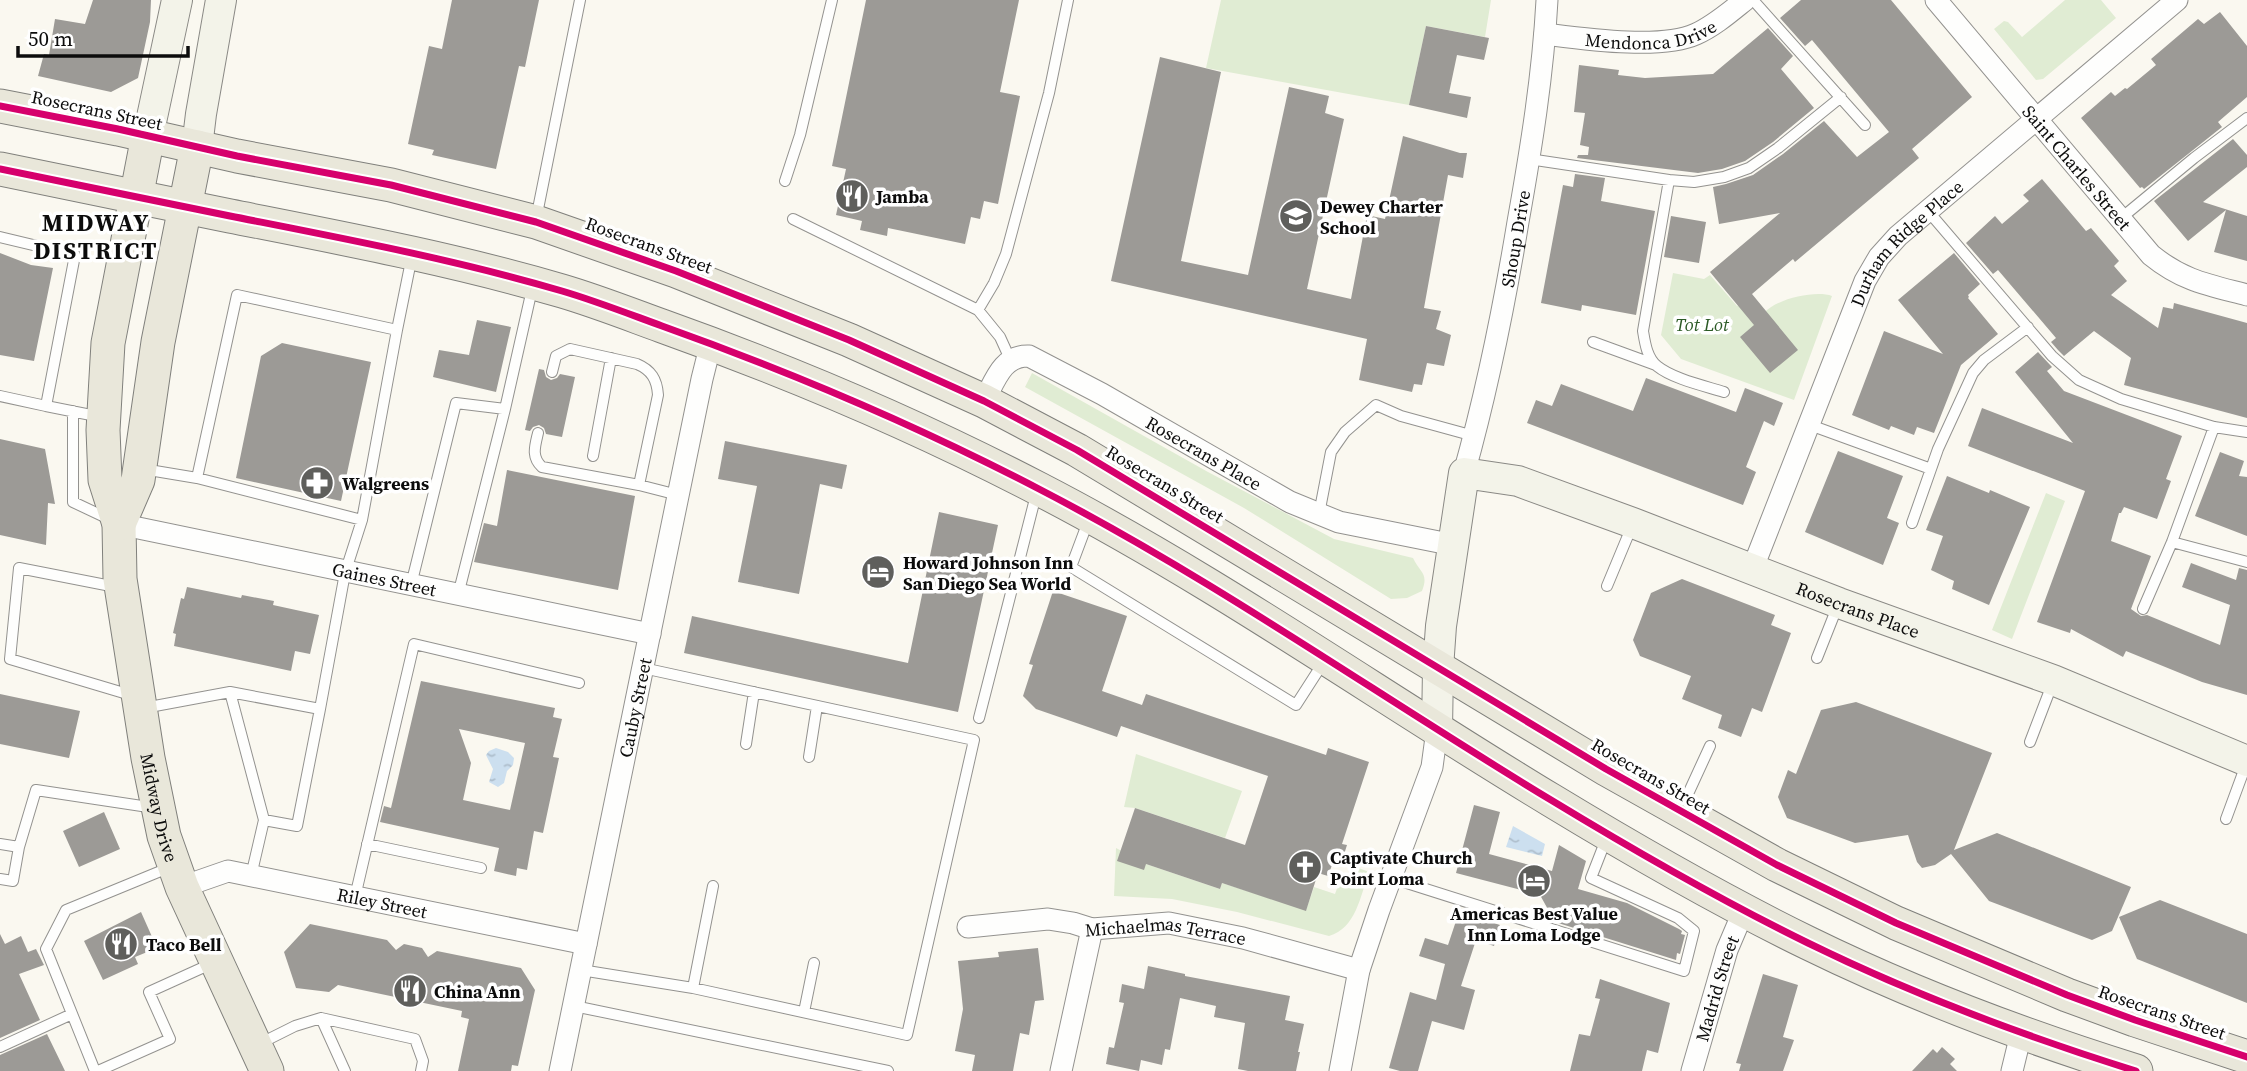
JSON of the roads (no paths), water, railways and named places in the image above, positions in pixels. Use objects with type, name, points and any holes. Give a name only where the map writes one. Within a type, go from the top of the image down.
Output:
[{"type":"main road","name":"Rosecrans Street","points":[[0,106],[391,185],[536,222],[617,249],[750,300],[898,361],[984,401],[1129,480],[1606,769],[1777,865],[1896,923],[2067,995],[2247,1057]]},
{"type":"main road","name":"Midway Drive","points":[[148,136],[108,342],[88,414],[119,524],[122,588],[164,836],[178,876],[261,1062]]},
{"type":"main road","name":"Midway Drive","points":[[119,524],[138,480],[158,342],[197,147]]},
{"type":"main road","points":[[0,169],[370,243],[564,292],[711,344],[870,408],[1037,488],[1090,517],[1326,658],[1608,835],[1744,910],[1871,972],[2021,1034],[2136,1071]]},
{"type":"street","name":"Midway Drive","points":[[148,136],[177,0]]},
{"type":"street","name":"Midway Drive","points":[[197,147],[221,0]]},
{"type":"street","name":"Shoup Drive","points":[[1464,473],[1509,278],[1529,159],[1547,0]]},
{"type":"street","name":"Mendonca Drive","points":[[1545,34],[1643,42],[1675,41],[1705,30],[1745,0]]},
{"type":"street","name":"Saint Charles Street","points":[[1936,0],[2151,255],[2188,279],[2247,295]]},
{"type":"street","name":"Durham Ridge Place","points":[[1752,570],[1871,270],[1888,245],[2178,0]]},
{"type":"street","name":"Cauby Street","points":[[560,1071],[711,344]]},
{"type":"street","name":"Rosecrans Place","points":[[1010,359],[1029,356],[1071,377],[1290,502],[1339,522],[1454,545]]},
{"type":"street","points":[[984,401],[1000,370],[1010,359]]},
{"type":"street","points":[[1340,1071],[1359,970],[1432,767],[1437,730],[1441,626],[1464,473]]},
{"type":"street","name":"Rosecrans Place","points":[[1464,473],[1518,481],[1633,523],[1839,603],[2053,680],[2247,762]]},
{"type":"street","name":"Gaines Street","points":[[119,524],[345,573],[650,634]]},
{"type":"street","name":"Riley Street","points":[[178,876],[228,871],[586,944]]},
{"type":"street","name":"Madrid Street","points":[[1692,1071],[1727,950],[1744,910]]},
{"type":"street","name":"Michaelmas Terrace","points":[[968,927],[1048,919],[1092,929],[1169,923],[1243,938],[1359,970]]},
{"type":"street","points":[[1061,1071],[1092,929]]},
{"type":"street","points":[[2012,1071],[2021,1034]]},
{"type":"lane","points":[[536,222],[580,0]]},
{"type":"lane","points":[[785,181],[800,135],[832,0]]},
{"type":"lane","points":[[978,310],[994,283],[1006,254],[1049,93],[1068,0]]},
{"type":"lane","points":[[1752,0],[1865,125]]},
{"type":"lane","points":[[1529,159],[1669,180],[1694,182],[1714,179],[1749,168],[1841,97]]},
{"type":"lane","points":[[2120,219],[2247,118]]},
{"type":"lane","points":[[1656,365],[1647,351],[1643,331],[1669,180]]},
{"type":"lane","points":[[1928,211],[2052,356],[2079,380],[2121,400],[2214,427],[2247,432]]},
{"type":"lane","points":[[793,219],[978,310],[1000,337],[1010,359]]},
{"type":"lane","points":[[0,237],[75,255],[46,406]]},
{"type":"lane","points":[[264,820],[297,826],[345,573],[362,520],[412,253]]},
{"type":"lane","points":[[457,595],[505,409],[533,284]]},
{"type":"lane","points":[[197,478],[237,295],[397,330]]},
{"type":"lane","points":[[1912,523],[1938,449],[1973,373],[1983,360],[2028,327]]},
{"type":"lane","points":[[1593,342],[1724,392]]},
{"type":"lane","points":[[552,372],[556,356],[570,349],[637,364],[653,375],[658,395],[639,485]]},
{"type":"lane","points":[[593,456],[611,358]]},
{"type":"lane","points":[[0,396],[88,414]]},
{"type":"lane","points":[[411,585],[456,403],[505,409]]},
{"type":"lane","points":[[1319,514],[1331,452],[1345,432],[1376,405],[1401,416],[1474,436]]},
{"type":"lane","points":[[1810,425],[1931,469]]},
{"type":"lane","points":[[2143,609],[2172,542],[2214,427]]},
{"type":"lane","points":[[538,432],[534,453],[537,463],[542,467],[678,495]]},
{"type":"lane","points":[[140,468],[197,478],[362,520]]},
{"type":"lane","points":[[979,718],[1037,488]]},
{"type":"lane","points":[[1090,517],[1071,566],[1296,705],[1326,658]]},
{"type":"lane","points":[[1607,586],[1633,523]]},
{"type":"lane","points":[[2172,542],[2247,562]]},
{"type":"lane","points":[[122,588],[19,568],[10,659],[140,703],[230,692],[320,709]]},
{"type":"lane","points":[[1817,658],[1839,603]]},
{"type":"lane","points":[[355,897],[414,644],[579,684]]},
{"type":"lane","points":[[581,970],[693,988],[907,1035],[974,740],[643,668]]},
{"type":"lane","points":[[2030,742],[2053,680]]},
{"type":"lane","points":[[230,692],[264,820],[251,876]]},
{"type":"lane","points":[[746,744],[754,692]]},
{"type":"lane","points":[[809,757],[817,706]]},
{"type":"lane","points":[[1680,811],[1710,746]]},
{"type":"lane","points":[[2225,819],[2247,762]]},
{"type":"lane","points":[[0,879],[13,881],[19,848],[36,789],[158,809]]},
{"type":"lane","points":[[1391,878],[1684,971],[1694,932],[1678,918],[1591,878],[1608,835]]},
{"type":"lane","points":[[0,844],[19,848]]},
{"type":"lane","points":[[367,844],[481,868]]},
{"type":"lane","points":[[178,876],[66,910],[46,949],[97,1071],[170,1039],[149,992],[217,961]]},
{"type":"lane","points":[[693,988],[713,886]]},
{"type":"lane","points":[[804,1012],[814,963]]},
{"type":"lane","points":[[574,1006],[888,1071]]},
{"type":"lane","points":[[0,1047],[72,1014]]},
{"type":"lane","points":[[321,1018],[345,1071]]},
{"type":"lane","points":[[261,1062],[295,1026],[321,1018],[415,1039],[423,1061],[421,1071]]},
{"type":"water","points":[[496,748],[508,752],[514,758],[504,783],[498,787],[489,782],[493,769],[486,755]]},
{"type":"water","points":[[1513,826],[1545,844],[1542,856],[1506,847]]},
{"type":"place","name":"Jamba","points":[[852,196]]},
{"type":"place","name":"Dewey Charter School","points":[[1296,216]]},
{"type":"place","name":"Walgreens","points":[[317,483]]},
{"type":"place","name":"Howard Johnson Inn San Diego Sea World","points":[[878,572]]},
{"type":"place","name":"Captivate Church Point Loma","points":[[1305,867]]},
{"type":"place","name":"Americas Best Value Inn Loma Lodge","points":[[1534,881]]},
{"type":"place","name":"Taco Bell","points":[[121,944]]},
{"type":"place","name":"China Ann","points":[[410,991]]},
{"type":"district","name":"MIDWAY DISTRICT","points":[[96,236]]},
{"type":"park label","name":"Tot Lot","points":[[1702,324]]}]
